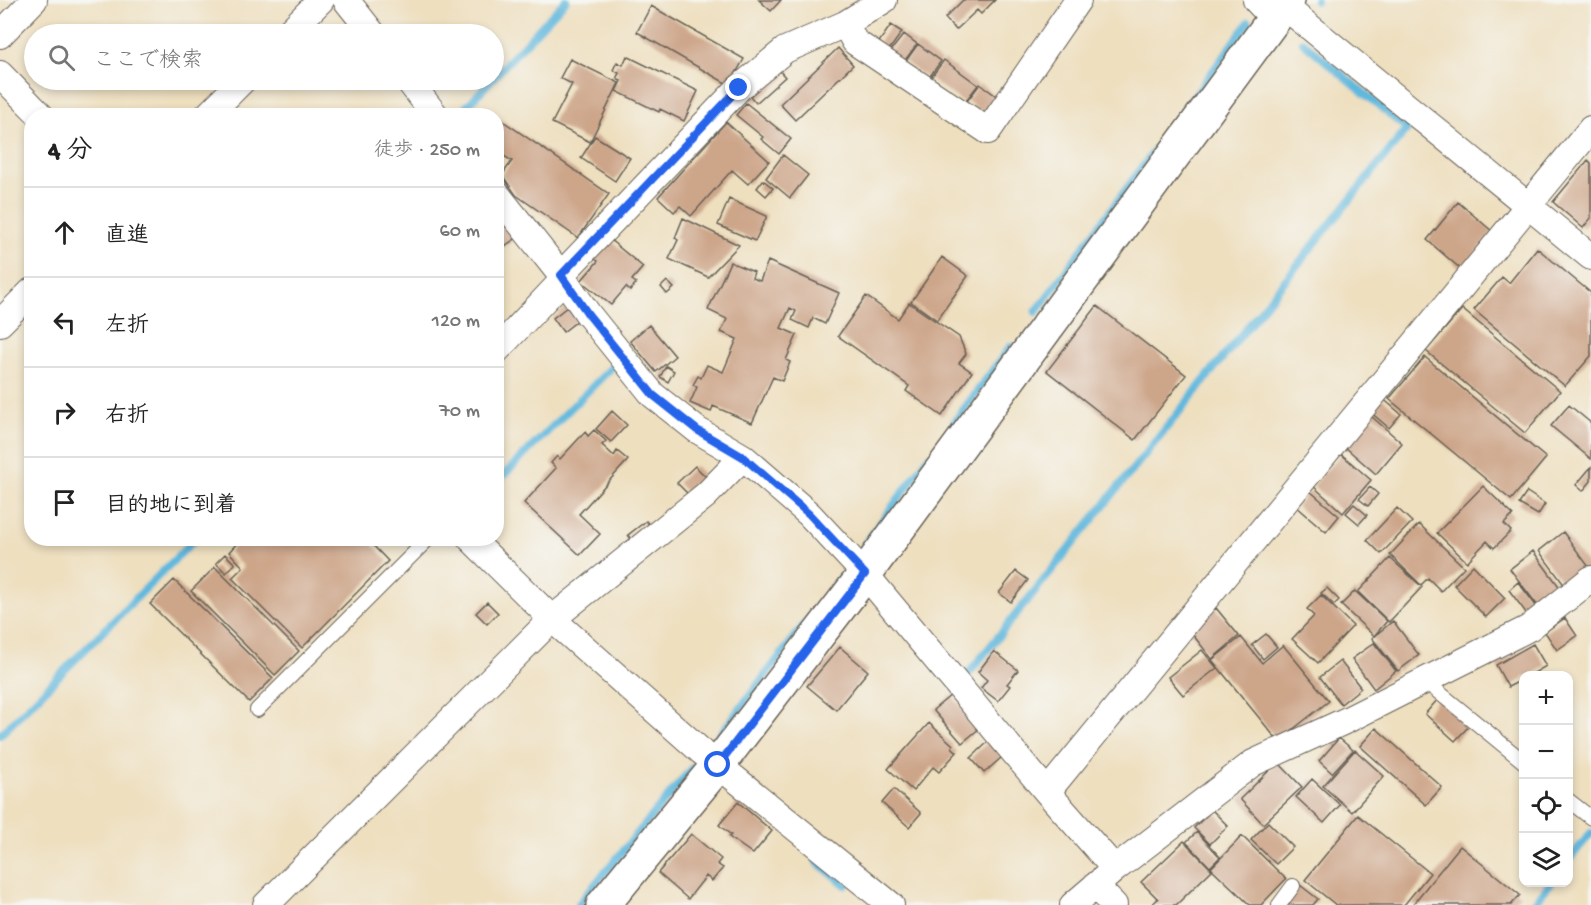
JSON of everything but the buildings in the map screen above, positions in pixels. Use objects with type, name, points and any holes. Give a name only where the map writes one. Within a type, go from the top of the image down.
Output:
[{"type":"street","points":[[0,35],[34,0]]},
{"type":"street","points":[[297,24],[321,0]]},
{"type":"street","points":[[346,0],[365,24]]},
{"type":"street","points":[[504,342],[739,88],[785,50],[845,24],[884,0]]},
{"type":"street","points":[[845,24],[855,42],[988,131],[1078,0]]},
{"type":"street","points":[[603,905],[718,765],[865,574],[1276,6],[1591,257]]},
{"type":"street","points":[[0,74],[33,108]]},
{"type":"street","points":[[215,108],[233,90]]},
{"type":"street","points":[[416,90],[430,108]]},
{"type":"street","points":[[1047,792],[1591,129]]},
{"type":"street","points":[[504,203],[653,395],[697,430],[743,457],[809,514],[865,574],[1047,792],[1115,869]]},
{"type":"street","points":[[0,323],[24,299]]},
{"type":"street","points":[[266,905],[552,619],[706,495],[743,457]]},
{"type":"street","points":[[478,546],[552,619],[718,765],[891,905]]},
{"type":"street","points":[[1073,905],[1115,869],[1253,763],[1425,681],[1529,628],[1591,579]]},
{"type":"street","points":[[1095,886],[1114,905]]},
{"type":"lane","points":[[257,710],[421,546]]},
{"type":"lane","points":[[1425,681],[1519,758]]},
{"type":"lane","points":[[1573,803],[1591,818]]},
{"type":"lane","points":[[1279,905],[1293,886]]},
{"type":"waterway","points":[[504,66],[566,0]]},
{"type":"waterway","points":[[1036,312],[1249,22]]},
{"type":"waterway","points":[[964,679],[1407,129],[1303,42]]},
{"type":"waterway","points":[[465,108],[482,90]]},
{"type":"waterway","points":[[953,424],[1011,346]]},
{"type":"waterway","points":[[504,475],[613,366]]},
{"type":"waterway","points":[[865,544],[929,457]]},
{"type":"waterway","points":[[0,735],[188,546]]},
{"type":"waterway","points":[[715,741],[841,577]]},
{"type":"waterway","points":[[578,905],[692,768]]},
{"type":"waterway","points":[[1573,855],[1591,833]]},
{"type":"waterway","points":[[817,862],[846,885]]},
{"type":"waterway","points":[[1533,905],[1547,887]]},
{"type":"route","points":[[718,765],[865,574],[809,514],[743,457],[697,430],[653,395],[588,314],[561,275],[739,88]]}]
